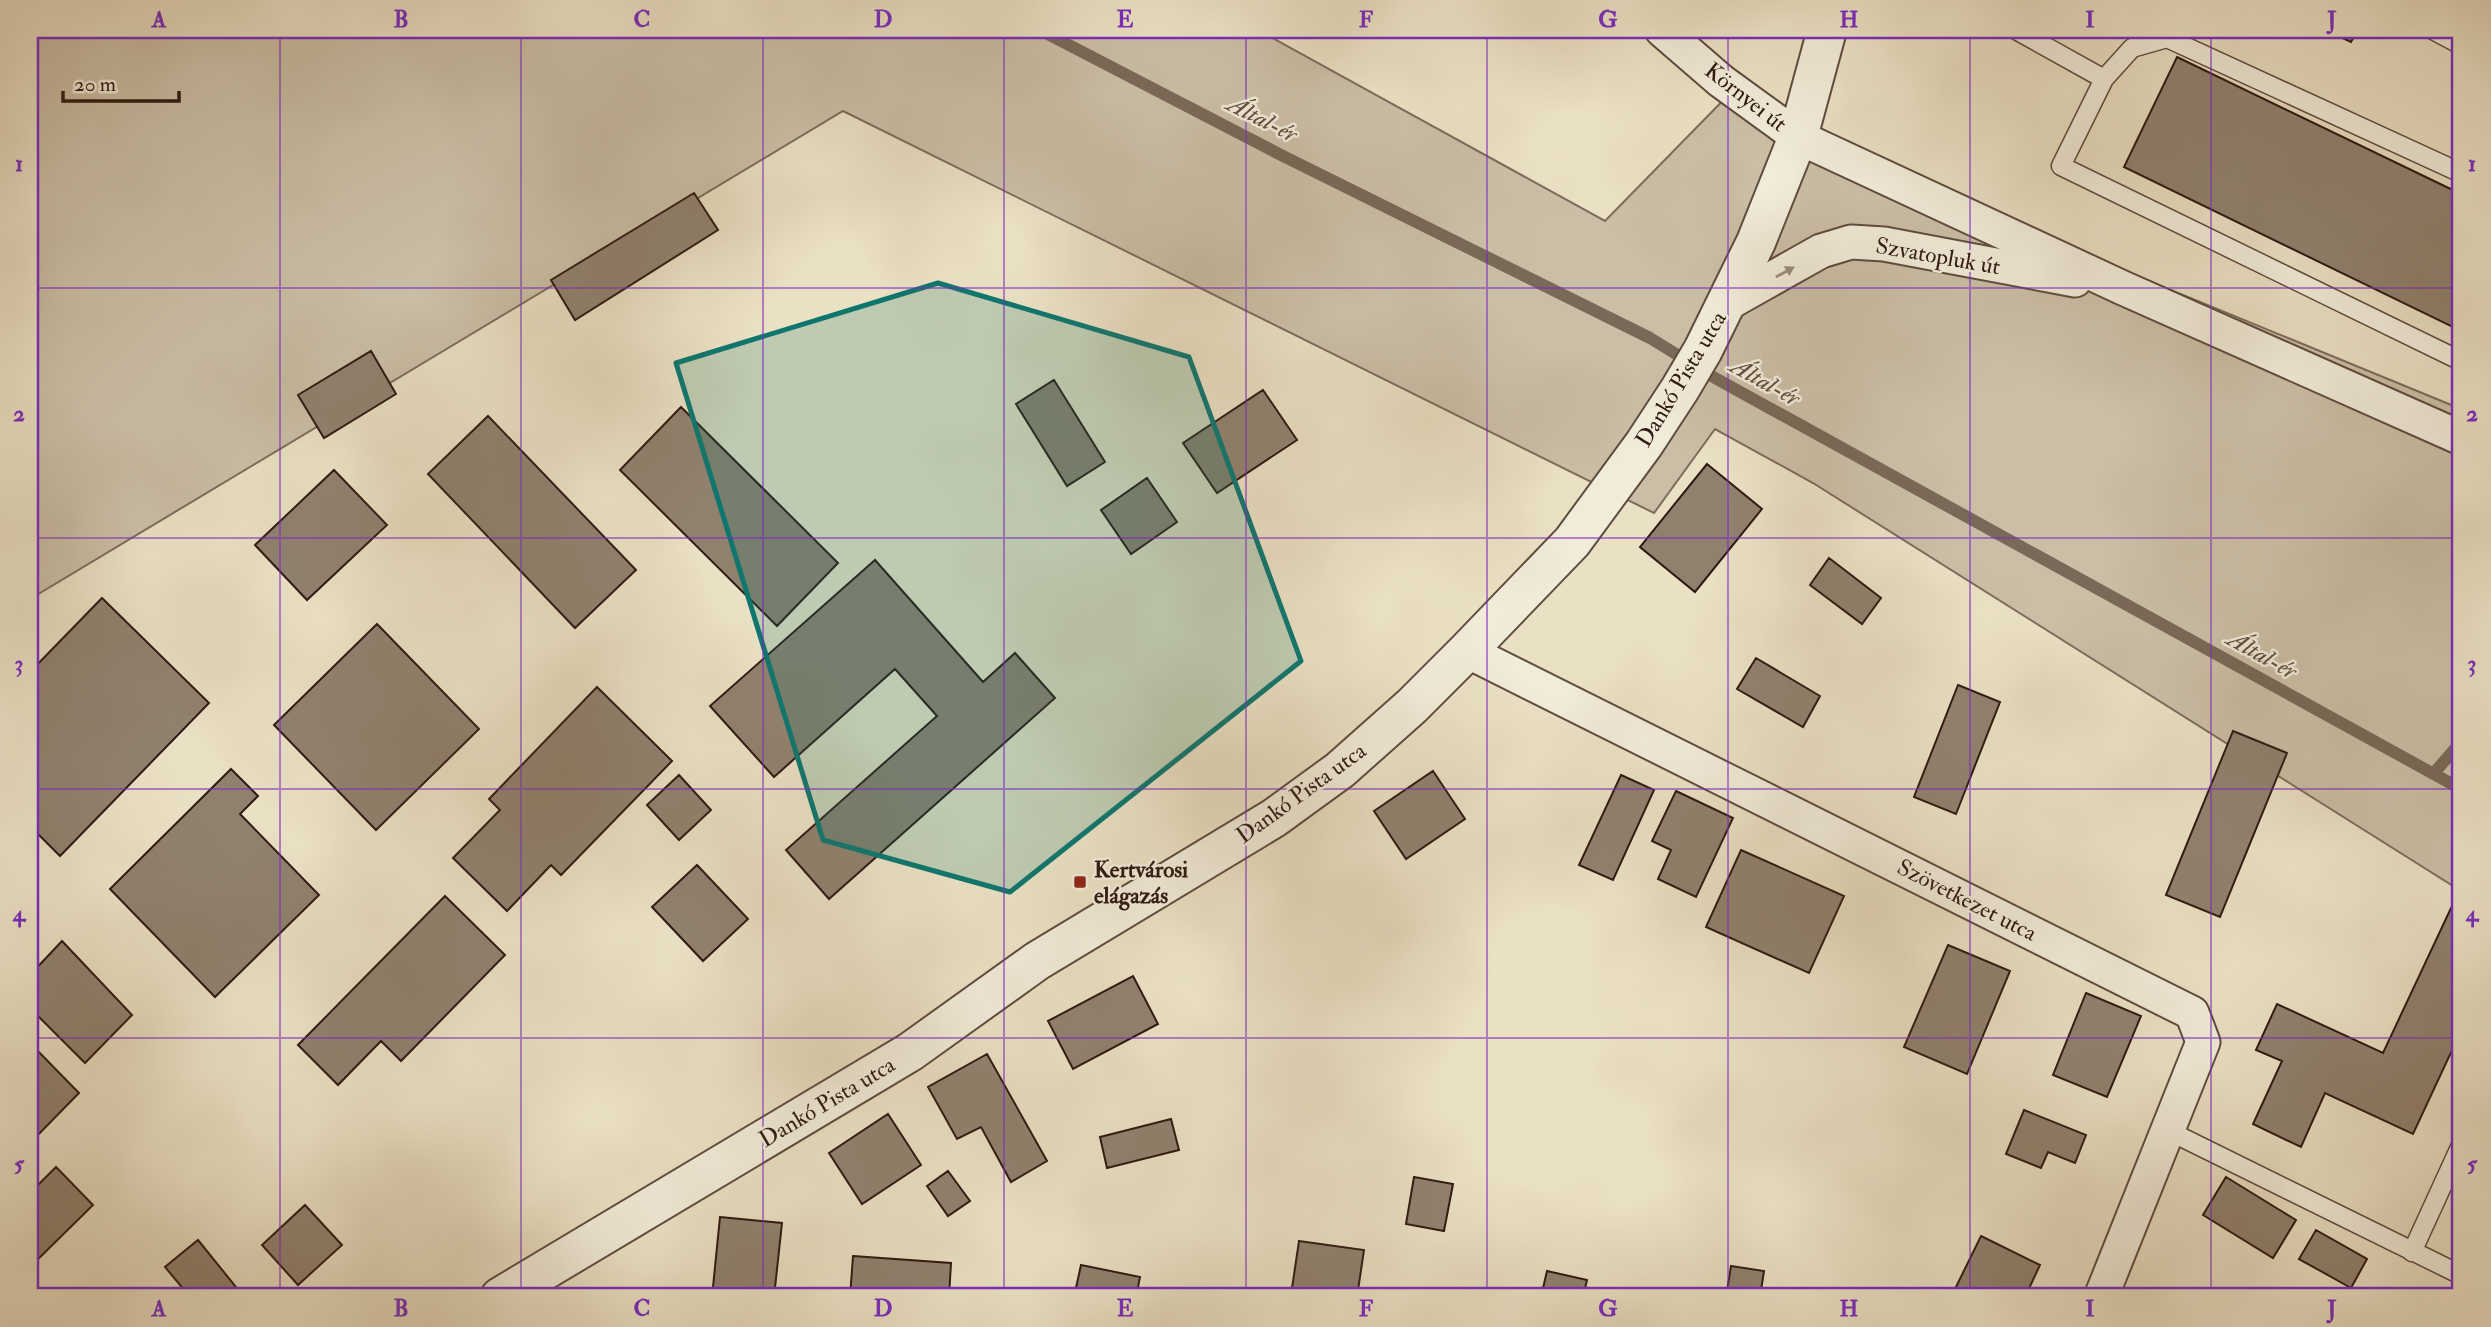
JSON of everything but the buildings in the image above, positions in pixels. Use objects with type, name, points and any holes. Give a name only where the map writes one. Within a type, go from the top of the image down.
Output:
[{"type":"street","name":"Környei út","points":[[1662,30],[1721,81],[1798,137]]},
{"type":"street","name":"Dankó Pista utca","points":[[500,1297],[910,1052],[1037,961],[1274,818],[1340,770],[1412,706],[1572,542],[1644,444],[1680,389],[1703,350],[1756,242],[1798,137],[1827,30]]},
{"type":"street","name":"Szvatopluk út","points":[[1798,137],[2123,288],[2461,438]]},
{"type":"street","name":"Szvatopluk út","points":[[1725,305],[1821,251],[1851,242],[1884,244],[2123,288]]},
{"type":"street","name":"Szövetkezet utca","points":[[1467,651],[2192,1013],[2203,1042],[2101,1297]]},
{"type":"lane","points":[[2016,30],[2104,79]]},
{"type":"lane","points":[[2433,30],[2461,45]]},
{"type":"lane","points":[[2461,173],[2170,34],[2132,48],[2104,79],[2061,166],[2461,361]]},
{"type":"lane","points":[[2169,1131],[2461,1275]]},
{"type":"lane","points":[[2412,1252],[2461,1146]]},
{"type":"highlighted area","points":[[938,283],[1189,357],[1301,661],[1010,892],[823,840],[676,363]]},
{"type":"shaded area","points":[[30,30],[1258,30],[1605,221],[1745,78],[1820,146],[2461,409],[2461,891],[1813,483],[1715,429],[1654,513],[843,111],[30,599]]},
{"type":"waterway","name":"Által-ér","points":[[1040,30],[1281,155],[1650,338],[1715,378],[2461,789]]},
{"type":"waterway","points":[[2434,773],[2461,742]]},
{"type":"place","name":"Kertvárosi elágazás","points":[[1080,882]]}]
